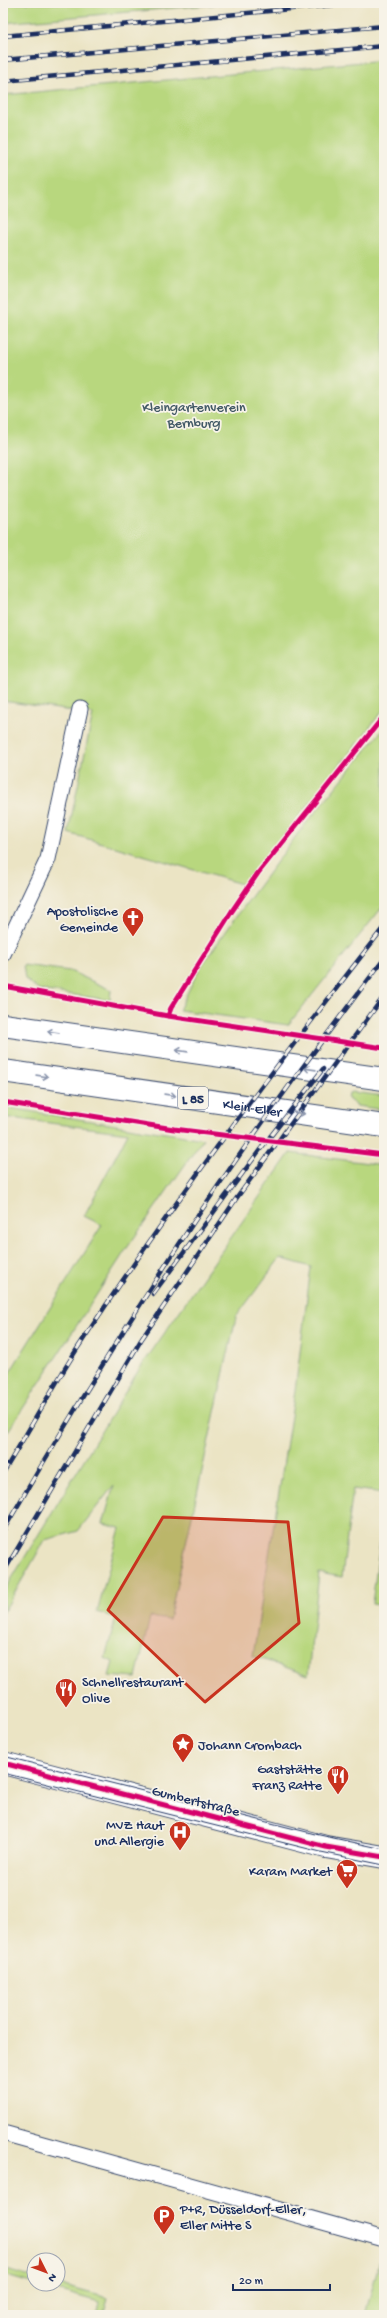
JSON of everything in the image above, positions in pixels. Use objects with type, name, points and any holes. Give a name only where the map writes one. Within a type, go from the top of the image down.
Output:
[{"type":"main road","points":[[3,1025],[384,1080]]},
{"type":"main road","name":"Klein-Eller","points":[[3,1071],[384,1126]]},
{"type":"main road","name":"Gumbertstraße","points":[[3,1763],[326,1847],[384,1857]]},
{"type":"lane","points":[[3,954],[48,859],[80,708]]},
{"type":"lane","points":[[3,2133],[384,2239]]},
{"type":"highlighted area","points":[[163,1517],[288,1522],[299,1623],[205,1702],[108,1610]]},
{"type":"green space","points":[[3,3],[233,3],[3,23]]},
{"type":"green space","name":"Kleingartenverein Bernburg","points":[[384,60],[384,709],[245,885],[68,833],[93,714],[3,701],[3,95]]},
{"type":"green space","points":[[384,728],[384,905],[288,1025],[179,1010],[199,969],[237,916],[299,832]]},
{"type":"green space","points":[[23,965],[70,971],[111,990],[110,1000],[39,990],[25,979]]},
{"type":"green space","points":[[352,1092],[384,1096],[384,1110],[357,1106],[348,1099],[349,1093]]},
{"type":"green space","points":[[3,1107],[203,1139],[127,1248],[3,1439],[3,1383],[102,1225],[84,1216],[128,1133],[3,1117]]},
{"type":"green space","points":[[290,1153],[384,1165],[384,1493],[353,1489],[342,1577],[319,1573],[308,1675],[253,1656],[295,1391],[311,1267],[280,1258],[236,1317],[169,1620],[150,1617],[136,1678],[109,1676],[113,1662],[105,1658],[116,1618],[97,1612],[120,1528],[103,1524],[114,1485],[78,1531],[45,1540],[3,1613],[3,1593],[138,1371]]},
{"type":"green space","points":[[384,1512],[384,1606],[372,1604]]},
{"type":"green space","points":[[382,2252],[384,2253],[384,2315],[365,2315]]},
{"type":"green space","points":[[3,2269],[26,2276],[26,2282],[3,2275]]},
{"type":"green space","points":[[66,2287],[108,2298],[103,2315],[96,2315],[99,2302],[63,2292],[66,2292]]},
{"type":"tram line","points":[[3,1756],[315,1834],[384,1849]]},
{"type":"tram line","points":[[3,1773],[321,1852],[384,1865]]},
{"type":"railway","points":[[3,36],[354,3]]},
{"type":"railway","points":[[3,60],[384,26]]},
{"type":"railway","points":[[3,81],[384,46]]},
{"type":"railway","points":[[3,1473],[77,1349],[150,1241],[265,1082],[384,927]]},
{"type":"railway","points":[[3,1531],[100,1369],[201,1211],[245,1147],[384,959]]},
{"type":"railway","points":[[3,1573],[141,1340],[236,1199],[384,996]]},
{"type":"railway","points":[[153,1294],[262,1147],[323,1069]]},
{"type":"cycle path","points":[[168,1016],[171,1008],[232,911],[258,873],[384,716]]},
{"type":"cycle path","points":[[3,986],[168,1016],[384,1048]]},
{"type":"cycle path","points":[[3,1102],[174,1129],[384,1155]]},
{"type":"cycle path","points":[[3,1763],[326,1847],[384,1857]]},
{"type":"place","name":"Apostolische Gemeinde","points":[[133,938]]},
{"type":"place","name":"Schnellrestaurant Olive","points":[[66,1708]]},
{"type":"place","name":"Johann Crombach","points":[[183,1764]]},
{"type":"place","name":"Gaststätte Franz Ratte","points":[[338,1796]]},
{"type":"place","name":"MVZ Haut und Allergie","points":[[180,1852]]},
{"type":"place","name":"Karam Market","points":[[347,1890]]},
{"type":"place","name":"P+R, Düsseldorf-Eller, Eller Mitte S","points":[[164,2236]]}]
